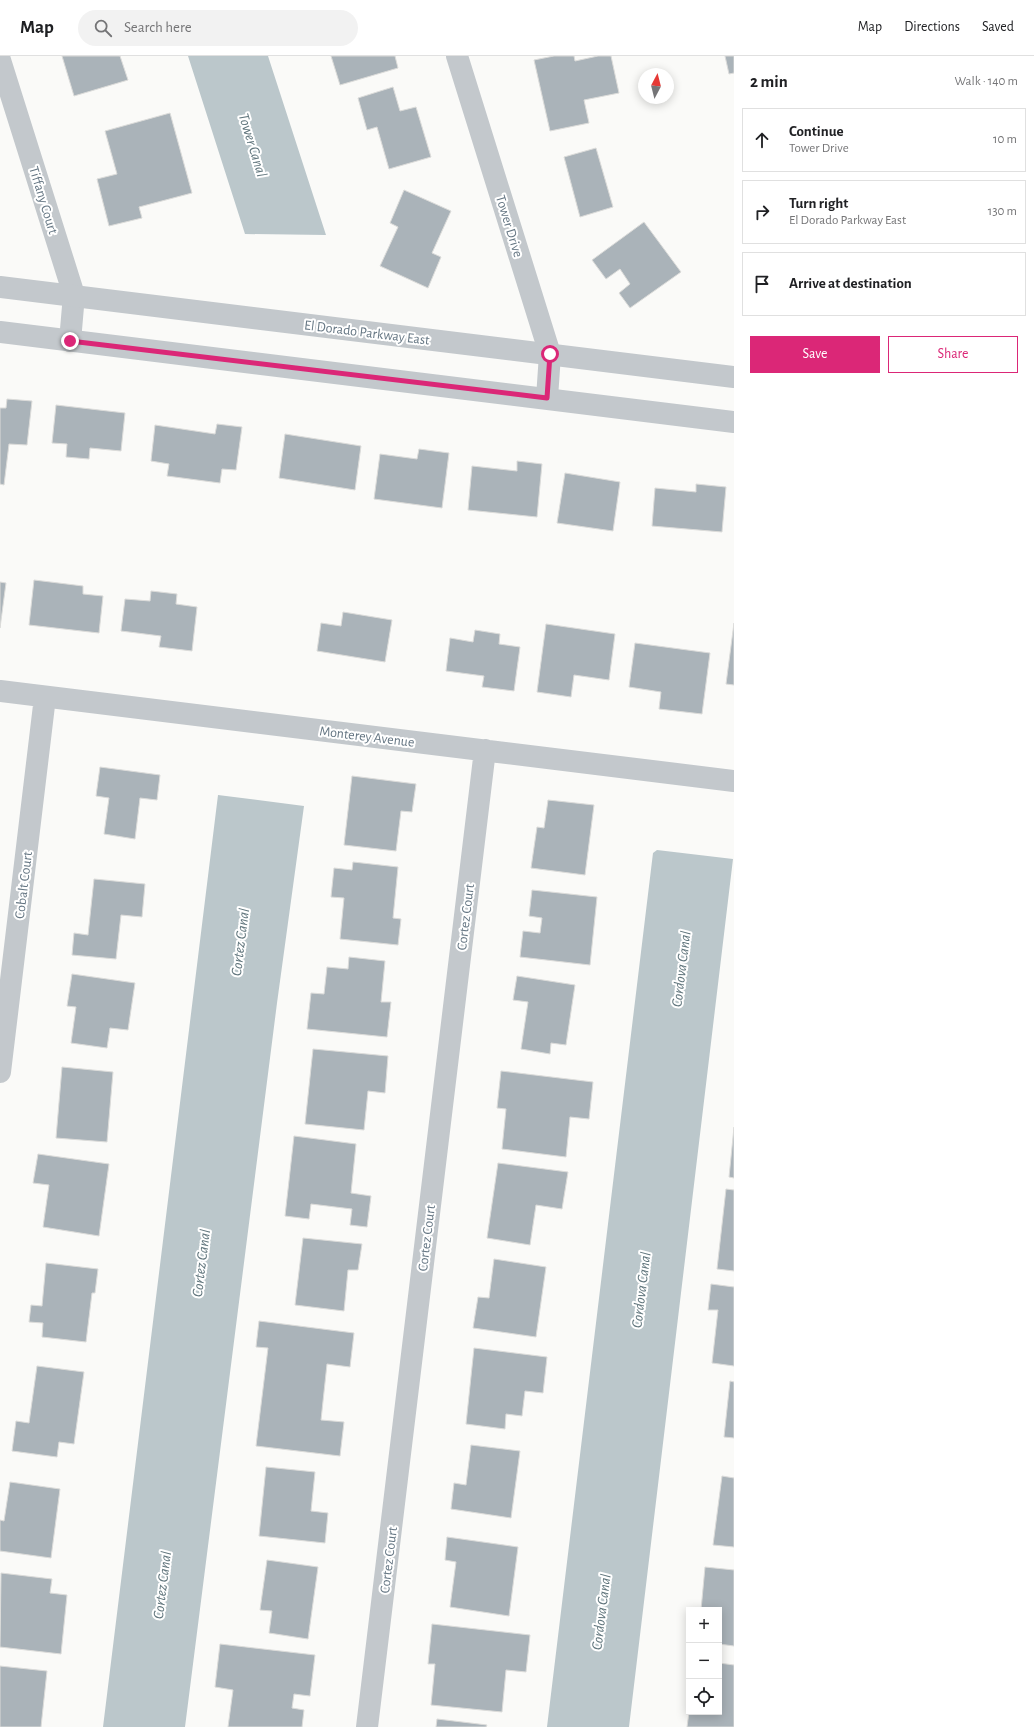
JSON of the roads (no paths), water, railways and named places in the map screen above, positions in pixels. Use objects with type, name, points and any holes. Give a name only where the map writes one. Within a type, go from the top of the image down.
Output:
[{"type":"street","name":"Tower Drive","points":[[456,56],[550,354],[547,398]]},
{"type":"street","name":"Tiffany Court","points":[[0,60],[74,295],[70,341]]},
{"type":"street","name":"El Dorado Parkway East","points":[[0,287],[734,377]]},
{"type":"street","points":[[0,332],[734,422]]},
{"type":"street","name":"Monterey Avenue","points":[[0,691],[734,781]]},
{"type":"street","name":"Cobalt Court","points":[[0,1072],[45,697]]},
{"type":"street","name":"Cortez Court","points":[[367,1727],[485,750]]},
{"type":"water","name":"Tower Canal","points":[[188,56],[268,56],[326,235],[245,234]]},
{"type":"water","name":"Cortez Canal","points":[[218,795],[304,806],[277,1003],[185,1727],[103,1727]]},
{"type":"water","name":"Cordova Canal","points":[[657,850],[733,859],[629,1727],[547,1727],[653,853]]}]
